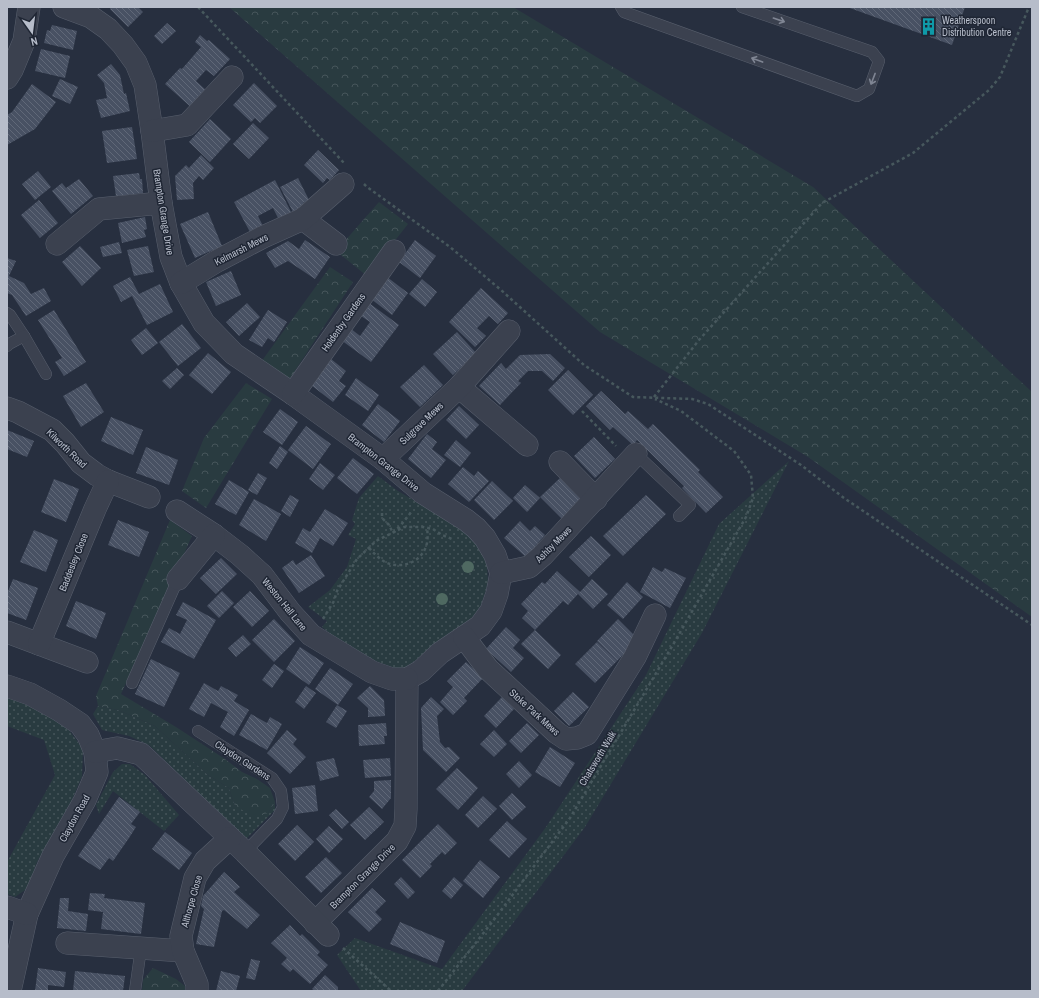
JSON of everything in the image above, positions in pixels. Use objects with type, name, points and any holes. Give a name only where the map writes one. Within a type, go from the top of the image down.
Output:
[{"type":"street","points":[[7,78],[24,42],[29,7]]},
{"type":"street","name":"Brampton Grange Drive","points":[[64,7],[91,16],[108,29],[123,45],[136,63],[145,85],[161,203],[171,257],[182,282],[204,323],[234,354],[293,394],[383,459],[423,493],[476,528],[485,538],[495,555],[501,573],[497,594],[490,611],[480,626],[440,653],[421,671],[407,680],[405,826],[397,841],[321,929]]},
{"type":"street","points":[[152,131],[187,125],[232,77]]},
{"type":"street","name":"Kelmarsh Mews","points":[[182,282],[217,261],[263,237],[303,219],[350,177]]},
{"type":"street","points":[[57,244],[99,209],[161,203]]},
{"type":"street","points":[[303,219],[336,244]]},
{"type":"street","name":"Holdenby Gardens","points":[[293,394],[394,251]]},
{"type":"street","name":"Sulgrave Mews","points":[[383,459],[459,387],[509,331]]},
{"type":"street","points":[[459,387],[527,445]]},
{"type":"street","name":"Kilworth Road","points":[[7,408],[18,412],[52,430],[81,463],[97,475],[108,481],[149,497]]},
{"type":"street","name":"Ashby Mews","points":[[501,573],[529,567],[543,555],[634,457]]},
{"type":"street","points":[[560,462],[596,498]]},
{"type":"street","name":"Baddesley Close","points":[[39,644],[108,481]]},
{"type":"street","name":"Weston Hall Lane","points":[[177,511],[214,535],[240,555],[262,575],[290,612],[311,635],[372,672],[392,679],[407,680]]},
{"type":"street","points":[[178,579],[214,535]]},
{"type":"street","name":"Stoke Park Mews","points":[[464,637],[488,669],[557,734],[566,739],[577,738],[587,734],[635,657],[655,615]]},
{"type":"street","points":[[7,632],[87,662]]},
{"type":"street","name":"Claydon Road","points":[[7,686],[30,694],[59,710],[80,724],[88,735],[95,752],[97,772],[84,800],[53,856],[27,914],[10,991]]},
{"type":"street","points":[[95,752],[118,748],[141,754],[237,845],[321,929]]},
{"type":"street","name":"Althorpe Close","points":[[197,991],[197,984],[183,951],[181,936],[195,878],[204,861],[237,845]]},
{"type":"street","points":[[7,907],[27,914]]},
{"type":"street","points":[[67,943],[183,951]]},
{"type":"lane","points":[[621,7],[624,12],[857,96],[869,89],[880,61],[872,52],[742,7]]},
{"type":"lane","points":[[7,313],[10,315],[24,336],[46,374]]},
{"type":"lane","points":[[7,346],[24,336]]},
{"type":"lane","points":[[634,457],[690,505],[679,516]]},
{"type":"lane","points":[[132,683],[178,579]]},
{"type":"lane","name":"Claydon Gardens","points":[[198,731],[272,778],[281,791],[283,807],[277,819],[237,845]]},
{"type":"lane","points":[[135,991],[141,948]]},
{"type":"path","points":[[198,7],[350,177],[450,247],[584,365],[633,397],[692,399],[708,404],[801,465],[844,498],[1032,625]]},
{"type":"path","points":[[653,398],[699,340],[822,203],[913,153],[989,90],[1000,78],[1029,7]]},
{"type":"path","name":"Chatsworth Walk","points":[[438,991],[496,917],[570,818],[746,518],[753,498],[750,475],[734,451],[681,411],[653,398]]},
{"type":"path","points":[[582,411],[634,457]]},
{"type":"path","points":[[393,533],[401,525],[423,493]]},
{"type":"path","points":[[382,513],[382,518],[389,525],[393,533]]},
{"type":"path","points":[[311,635],[328,612],[337,591],[357,559],[376,541],[404,528],[423,527],[433,529],[452,539],[462,537],[476,528]]},
{"type":"path","points":[[369,548],[385,562],[395,565],[408,564],[418,558],[425,549],[428,538],[427,528]]},
{"type":"path","points":[[321,929],[391,991]]},
{"type":"green space","points":[[229,7],[513,7],[813,187],[1032,392],[1032,617],[808,457],[600,332]]},
{"type":"green space","points":[[379,202],[408,224],[367,276],[336,251]]},
{"type":"green space","points":[[330,267],[353,282],[287,383],[261,362]]},
{"type":"green space","points":[[246,383],[272,399],[206,508],[182,491],[204,438]]},
{"type":"green space","points":[[789,461],[702,633],[585,827],[462,991],[361,991],[337,955],[355,938],[442,969],[546,827],[646,675],[719,524]]},
{"type":"green space","points":[[378,476],[398,491],[458,524],[480,545],[487,564],[488,583],[482,603],[474,618],[407,667],[397,669],[348,648],[322,627],[327,621],[308,607],[330,590],[347,567],[356,539],[348,535],[355,524],[352,520],[359,498]]},
{"type":"green space","points":[[170,520],[192,536],[121,694],[176,727],[242,772],[257,779],[270,788],[275,802],[268,813],[255,817],[235,806],[229,788],[208,775],[155,726],[118,710],[98,706],[96,696]]},
{"type":"green space","points":[[7,696],[63,722],[83,749],[82,776],[70,805],[37,862],[28,888],[15,897],[7,894],[7,862],[55,775],[44,740],[7,726]]},
{"type":"green space","points":[[98,706],[118,710],[155,726],[208,775],[229,788],[235,806],[268,813],[275,802],[275,810],[246,839],[149,745],[129,736],[102,730],[93,714]]},
{"type":"green space","points":[[122,764],[130,764],[145,775],[179,815],[164,831],[113,791],[99,814],[96,805],[113,772]]},
{"type":"green space","points":[[153,968],[176,979],[185,986],[185,991],[142,991],[143,980]]},
{"type":"building","points":[[112,7],[138,7],[143,12],[128,27],[110,9]]},
{"type":"building","name":"Weatherspoon Distribution Centre","points":[[847,7],[965,7],[952,45]]},
{"type":"building","points":[[167,23],[176,31],[162,44],[154,36]]},
{"type":"building","points":[[52,25],[77,31],[73,50],[44,43],[47,30],[50,31]]},
{"type":"building","points":[[200,35],[207,41],[209,40],[230,59],[214,76],[206,70],[196,81],[208,92],[193,109],[165,84],[180,68],[182,69],[201,47],[195,42]]},
{"type":"building","points":[[41,49],[70,56],[65,78],[35,71]]},
{"type":"building","points":[[111,64],[120,75],[124,94],[126,93],[130,111],[101,118],[96,100],[107,98],[104,83],[97,75]]},
{"type":"building","points":[[60,79],[78,87],[70,104],[52,96]]},
{"type":"building","points":[[254,83],[277,106],[260,123],[255,118],[251,122],[233,105]]},
{"type":"building","points":[[32,84],[56,102],[35,129],[7,145],[7,115],[12,112]]},
{"type":"building","points":[[210,119],[231,139],[210,162],[189,142]]},
{"type":"building","points":[[253,123],[269,138],[249,159],[233,144]]},
{"type":"building","points":[[132,127],[137,159],[107,163],[102,131]]},
{"type":"building","points":[[318,150],[339,170],[330,180],[327,178],[323,183],[304,165]]},
{"type":"building","points":[[201,155],[214,168],[203,180],[199,176],[193,183],[194,199],[177,200],[175,176],[186,165],[189,168]]},
{"type":"building","points":[[38,171],[51,187],[35,200],[22,184]]},
{"type":"building","points":[[139,173],[140,179],[142,179],[143,193],[116,196],[113,176]]},
{"type":"building","points":[[298,178],[309,200],[303,203],[305,206],[293,212],[280,187]]},
{"type":"building","points":[[79,179],[93,196],[71,214],[52,191],[62,183],[66,188]]},
{"type":"building","points":[[275,180],[292,214],[279,220],[273,208],[258,216],[264,228],[251,234],[234,202]]},
{"type":"building","points":[[39,200],[58,223],[40,238],[21,215]]},
{"type":"building","points":[[208,212],[222,246],[195,258],[180,224]]},
{"type":"building","points":[[145,217],[147,229],[144,230],[146,237],[122,243],[118,223]]},
{"type":"building","points":[[305,240],[330,257],[315,279],[288,261],[275,268],[266,253],[288,241],[299,249]]},
{"type":"building","points":[[415,240],[436,256],[420,278],[399,262]]},
{"type":"building","points":[[119,242],[122,253],[103,257],[100,247]]},
{"type":"building","points":[[80,246],[101,268],[82,286],[62,262]]},
{"type":"building","points":[[148,246],[154,272],[134,276],[127,250]]},
{"type":"building","points":[[7,258],[16,261],[9,276],[24,283],[31,294],[44,288],[51,301],[26,316],[12,295],[7,293]]},
{"type":"building","points":[[231,271],[241,295],[216,306],[206,282]]},
{"type":"building","points":[[130,277],[139,294],[160,284],[173,312],[147,325],[132,296],[121,302],[113,286]]},
{"type":"building","points":[[387,277],[408,293],[392,315],[371,299]]},
{"type":"building","points":[[422,279],[437,292],[425,307],[409,294]]},
{"type":"building","points":[[481,288],[508,313],[498,324],[489,316],[477,328],[486,336],[475,347],[449,322]]},
{"type":"building","points":[[247,303],[260,317],[239,336],[226,322]]},
{"type":"building","points":[[369,303],[399,325],[371,362],[341,340],[350,328],[360,336],[370,322],[361,316]]},
{"type":"building","points":[[54,310],[86,362],[64,376],[55,362],[62,358],[38,320]]},
{"type":"building","points":[[268,310],[287,322],[274,342],[268,338],[262,347],[249,340]]},
{"type":"building","points":[[182,324],[201,348],[178,366],[159,342]]},
{"type":"building","points":[[146,328],[158,343],[142,355],[131,340]]},
{"type":"building","points":[[457,332],[476,353],[453,375],[433,354]]},
{"type":"building","points":[[208,353],[231,372],[212,394],[189,375]]},
{"type":"building","points":[[550,354],[565,368],[553,381],[542,371],[528,371],[518,381],[521,383],[500,405],[479,386],[501,363],[506,369],[520,355]]},
{"type":"building","points":[[331,359],[346,371],[339,381],[346,386],[333,402],[311,385]]},
{"type":"building","points":[[424,365],[443,385],[420,407],[400,387]]},
{"type":"building","points":[[177,368],[184,375],[170,389],[162,381]]},
{"type":"building","points":[[568,370],[593,395],[573,415],[548,390]]},
{"type":"building","points":[[356,378],[379,395],[368,411],[345,395]]},
{"type":"building","points":[[86,383],[104,412],[81,427],[63,396]]},
{"type":"building","points":[[601,391],[625,414],[628,411],[648,429],[653,424],[700,470],[698,472],[723,497],[706,513],[682,488],[684,486],[637,440],[633,445],[613,427],[610,430],[586,406]]},
{"type":"building","points":[[378,404],[400,421],[384,442],[362,425]]},
{"type":"building","points":[[459,406],[479,425],[466,439],[446,420]]},
{"type":"building","points":[[280,409],[298,422],[282,445],[263,432]]},
{"type":"building","points":[[111,417],[143,430],[133,455],[101,441]]},
{"type":"building","points":[[306,426],[331,444],[313,469],[288,450]]},
{"type":"building","points":[[7,430],[34,441],[27,457],[7,449]]},
{"type":"building","points":[[427,434],[437,442],[432,449],[446,460],[431,478],[408,459]]},
{"type":"building","points":[[594,437],[615,459],[595,478],[574,456]]},
{"type":"building","points":[[456,440],[471,453],[460,467],[444,455]]},
{"type":"building","points":[[280,446],[288,452],[277,469],[269,463]]},
{"type":"building","points":[[146,447],[178,460],[169,485],[136,473]]},
{"type":"building","points":[[353,458],[374,474],[357,494],[337,478]]},
{"type":"building","points":[[320,463],[335,475],[323,490],[309,479]]},
{"type":"building","points":[[463,467],[474,476],[478,471],[489,481],[469,502],[448,484]]},
{"type":"building","points":[[258,473],[267,478],[257,495],[248,490]]},
{"type":"building","points":[[560,478],[581,500],[562,519],[540,497]]},
{"type":"building","points":[[54,479],[79,489],[66,522],[41,512]]},
{"type":"building","points":[[229,480],[249,492],[236,515],[215,504]]},
{"type":"building","points":[[492,481],[513,501],[494,520],[474,500]]},
{"type":"building","points":[[525,485],[540,498],[527,512],[513,498]]},
{"type":"building","points":[[290,495],[299,500],[290,517],[281,511]]},
{"type":"building","points":[[646,495],[666,514],[623,556],[603,536]]},
{"type":"building","points":[[254,499],[281,514],[266,541],[239,525]]},
{"type":"building","points":[[325,509],[348,523],[333,546],[320,538],[312,553],[295,543],[303,528],[310,532]]},
{"type":"building","points":[[118,520],[149,532],[139,557],[108,545]]},
{"type":"building","points":[[520,521],[530,531],[535,526],[545,535],[526,557],[504,538]]},
{"type":"building","points":[[34,530],[58,540],[46,572],[20,562]]},
{"type":"building","points":[[591,536],[611,555],[589,577],[569,557]]},
{"type":"building","points":[[311,555],[325,576],[299,593],[282,568],[293,560],[296,565]]},
{"type":"building","points":[[221,558],[237,574],[216,594],[200,578]]},
{"type":"building","points":[[653,567],[662,572],[665,568],[686,578],[670,608],[640,592]]},
{"type":"building","points":[[557,571],[580,592],[592,579],[608,594],[593,609],[578,594],[568,605],[563,601],[535,630],[522,618],[528,611],[521,604],[542,582],[545,584]]},
{"type":"building","points":[[13,579],[38,588],[26,620],[7,613],[7,594]]},
{"type":"building","points":[[627,582],[643,597],[623,619],[607,605]]},
{"type":"building","points":[[222,591],[234,603],[219,618],[207,606]]},
{"type":"building","points":[[250,591],[269,611],[252,627],[233,607]]},
{"type":"building","points":[[76,601],[106,613],[96,639],[66,626]]},
{"type":"building","points":[[183,602],[216,620],[194,659],[161,642],[169,628],[180,634],[187,620],[176,615]]},
{"type":"building","points":[[274,619],[295,641],[274,662],[252,640]]},
{"type":"building","points":[[618,619],[638,639],[617,661],[597,641]]},
{"type":"building","points":[[506,627],[520,640],[513,648],[524,658],[511,672],[486,649]]},
{"type":"building","points":[[535,630],[561,655],[548,669],[521,644]]},
{"type":"building","points":[[243,635],[251,644],[236,657],[228,648]]},
{"type":"building","points":[[597,642],[617,661],[595,683],[575,664]]},
{"type":"building","points":[[300,647],[324,663],[309,685],[286,669]]},
{"type":"building","points":[[151,659],[180,673],[164,707],[135,694]]},
{"type":"building","points":[[466,662],[483,678],[464,698],[467,701],[453,715],[440,702],[453,687],[447,681]]},
{"type":"building","points":[[274,664],[284,671],[272,688],[262,680]]},
{"type":"building","points":[[330,668],[353,684],[338,705],[315,689]]},
{"type":"building","points":[[204,683],[218,691],[221,686],[238,695],[234,701],[249,710],[234,736],[220,727],[228,712],[211,703],[204,717],[189,709]]},
{"type":"building","points":[[306,686],[316,693],[304,709],[295,702]]},
{"type":"building","points":[[370,686],[384,700],[385,716],[368,717],[368,708],[357,698]]},
{"type":"building","points":[[573,692],[589,707],[569,726],[554,711]]},
{"type":"building","points":[[431,697],[444,709],[437,716],[440,742],[445,748],[449,747],[460,758],[446,772],[423,750],[421,708]]},
{"type":"building","points":[[502,697],[514,709],[496,728],[484,716]]},
{"type":"building","points":[[337,705],[347,711],[336,728],[326,722]]},
{"type":"building","points":[[251,714],[267,723],[270,717],[282,724],[267,750],[239,735]]},
{"type":"building","points":[[386,723],[387,736],[384,736],[385,744],[359,746],[358,725]]},
{"type":"building","points":[[527,723],[539,735],[521,753],[509,741]]},
{"type":"building","points":[[287,730],[297,739],[293,744],[306,757],[290,774],[267,753]]},
{"type":"building","points":[[494,730],[507,744],[494,757],[480,744]]},
{"type":"building","points":[[550,747],[575,763],[560,787],[535,772]]},
{"type":"building","points":[[334,758],[339,776],[320,781],[316,762]]},
{"type":"building","points":[[390,758],[391,776],[365,778],[363,760]]},
{"type":"building","points":[[519,761],[532,775],[519,788],[506,774]]},
{"type":"building","points":[[457,768],[478,788],[458,810],[436,789]]},
{"type":"building","points":[[391,780],[391,798],[382,809],[369,797],[374,791],[374,781]]},
{"type":"building","points":[[315,785],[318,811],[295,814],[292,788]]},
{"type":"building","points":[[512,793],[526,807],[512,820],[499,806]]},
{"type":"building","points":[[483,796],[497,809],[478,828],[465,815]]},
{"type":"building","points":[[119,797],[140,812],[131,824],[136,827],[129,838],[113,861],[109,858],[100,870],[78,856]]},
{"type":"building","points":[[369,807],[384,822],[365,840],[350,825]]},
{"type":"building","points":[[336,809],[349,822],[342,829],[329,815]]},
{"type":"building","points":[[507,821],[527,839],[509,858],[489,840]]},
{"type":"building","points":[[438,824],[457,843],[445,855],[442,852],[430,864],[432,866],[420,878],[402,860]]},
{"type":"building","points":[[297,825],[314,842],[295,861],[278,844]]},
{"type":"building","points":[[329,826],[343,839],[329,853],[316,839]]},
{"type":"building","points":[[165,832],[192,853],[179,870],[152,849]]},
{"type":"building","points":[[326,857],[342,873],[321,893],[305,877]]},
{"type":"building","points":[[480,860],[500,877],[483,898],[463,881]]},
{"type":"building","points":[[224,872],[240,887],[234,892],[260,915],[247,929],[224,910],[222,911],[214,947],[196,944],[204,909],[201,906],[203,896]]},
{"type":"building","points":[[401,877],[415,892],[408,899],[394,884]]},
{"type":"building","points":[[454,877],[463,885],[451,899],[442,891]]},
{"type":"building","points":[[372,888],[386,901],[375,912],[382,919],[369,932],[348,912]]},
{"type":"building","points":[[90,893],[105,894],[104,898],[145,903],[141,934],[101,929],[103,912],[88,910]]},
{"type":"building","points":[[60,898],[69,898],[68,911],[88,914],[86,931],[57,928]]},
{"type":"building","points":[[400,922],[445,941],[437,963],[390,944]]},
{"type":"building","points":[[290,925],[300,936],[302,934],[320,952],[317,955],[328,965],[310,984],[293,969],[290,972],[281,964],[287,958],[271,943]]},
{"type":"building","points":[[251,959],[260,961],[255,980],[246,978]]},
{"type":"building","points":[[38,968],[66,972],[64,987],[48,985],[48,991],[35,991]]},
{"type":"building","points":[[75,971],[125,976],[123,991],[73,991]]},
{"type":"building","points":[[221,971],[240,976],[236,991],[216,991]]},
{"type":"building","points":[[325,975],[338,987],[338,991],[315,991],[312,989]]},
{"type":"place","name":"Weatherspoon Distribution Centre","points":[[929,26]]}]
